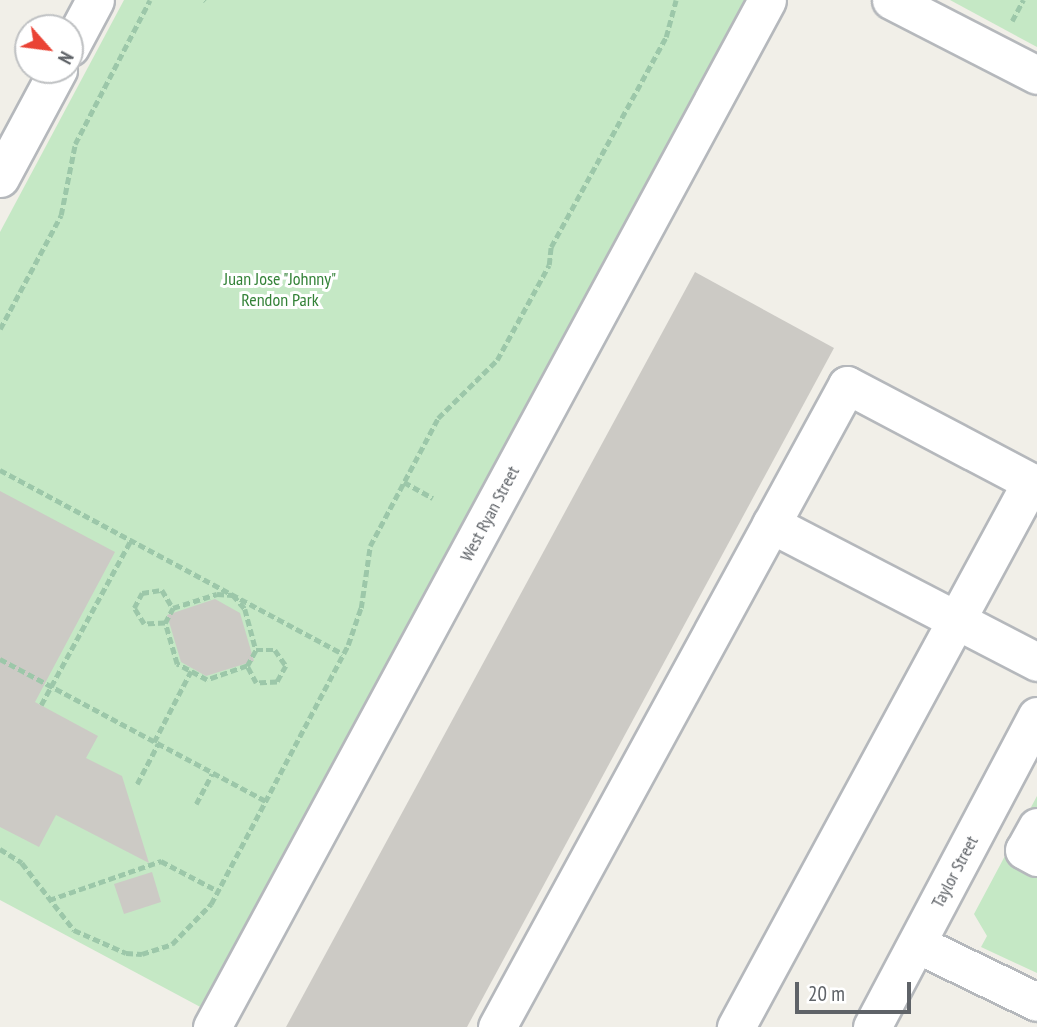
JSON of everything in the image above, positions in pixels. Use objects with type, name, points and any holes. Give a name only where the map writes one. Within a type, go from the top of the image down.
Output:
[{"type":"street","points":[[84,21],[95,0]]},
{"type":"street","name":"West Ryan Street","points":[[212,1027],[766,0]]},
{"type":"street","points":[[891,0],[1037,75]]},
{"type":"street","points":[[0,178],[50,84]]},
{"type":"street","points":[[497,1027],[847,385],[1031,482],[736,1027]]},
{"type":"street","points":[[771,524],[1037,662]]},
{"type":"street","name":"Taylor Street","points":[[872,1027],[1037,716]]},
{"type":"street","points":[[1037,827],[1024,850],[1037,857]]},
{"type":"street","points":[[917,944],[1037,1002]]},
{"type":"path","points":[[0,329],[61,215],[80,132],[150,0]]},
{"type":"path","points":[[0,849],[22,863],[74,930],[117,950],[142,954],[172,944],[184,935],[218,891],[343,654],[360,608],[365,556],[444,409],[497,360],[549,265],[551,247],[666,37],[676,0]]},
{"type":"path","points":[[1010,25],[1023,0]]},
{"type":"path","points":[[0,470],[343,654]]},
{"type":"path","points":[[404,482],[433,498]]},
{"type":"path","points":[[41,705],[131,540]]},
{"type":"path","points":[[165,623],[144,624],[134,608],[142,593],[162,590],[173,608]]},
{"type":"path","points":[[217,594],[233,595],[244,609],[256,650],[247,666],[207,680],[177,664],[165,623],[173,608],[217,594]]},
{"type":"path","points":[[247,666],[256,683],[277,682],[285,666],[275,650],[256,650]]},
{"type":"path","points":[[0,659],[265,802]]},
{"type":"path","points":[[136,784],[191,671]]},
{"type":"path","points":[[196,804],[212,774]]},
{"type":"path","points":[[49,900],[161,862],[218,891]]},
{"type":"green space","name":"Juan Jose \"Johnny\" Rendon Park","points":[[124,0],[745,0],[206,1010],[0,900],[0,232],[79,84],[84,84],[84,75]]},
{"type":"green space","points":[[950,0],[1037,0],[1037,47]]},
{"type":"green space","points":[[1037,796],[1037,973],[981,947],[987,936],[974,914]]},
{"type":"building","points":[[695,272],[834,348],[467,1027],[286,1027]]},
{"type":"building","points":[[0,491],[115,552],[35,702],[98,736],[86,758],[122,776],[149,863],[56,815],[39,847],[0,827]]},
{"type":"building","points":[[215,599],[240,613],[254,661],[206,676],[181,662],[167,615]]},
{"type":"building","points":[[152,872],[161,902],[124,914],[114,884]]}]
